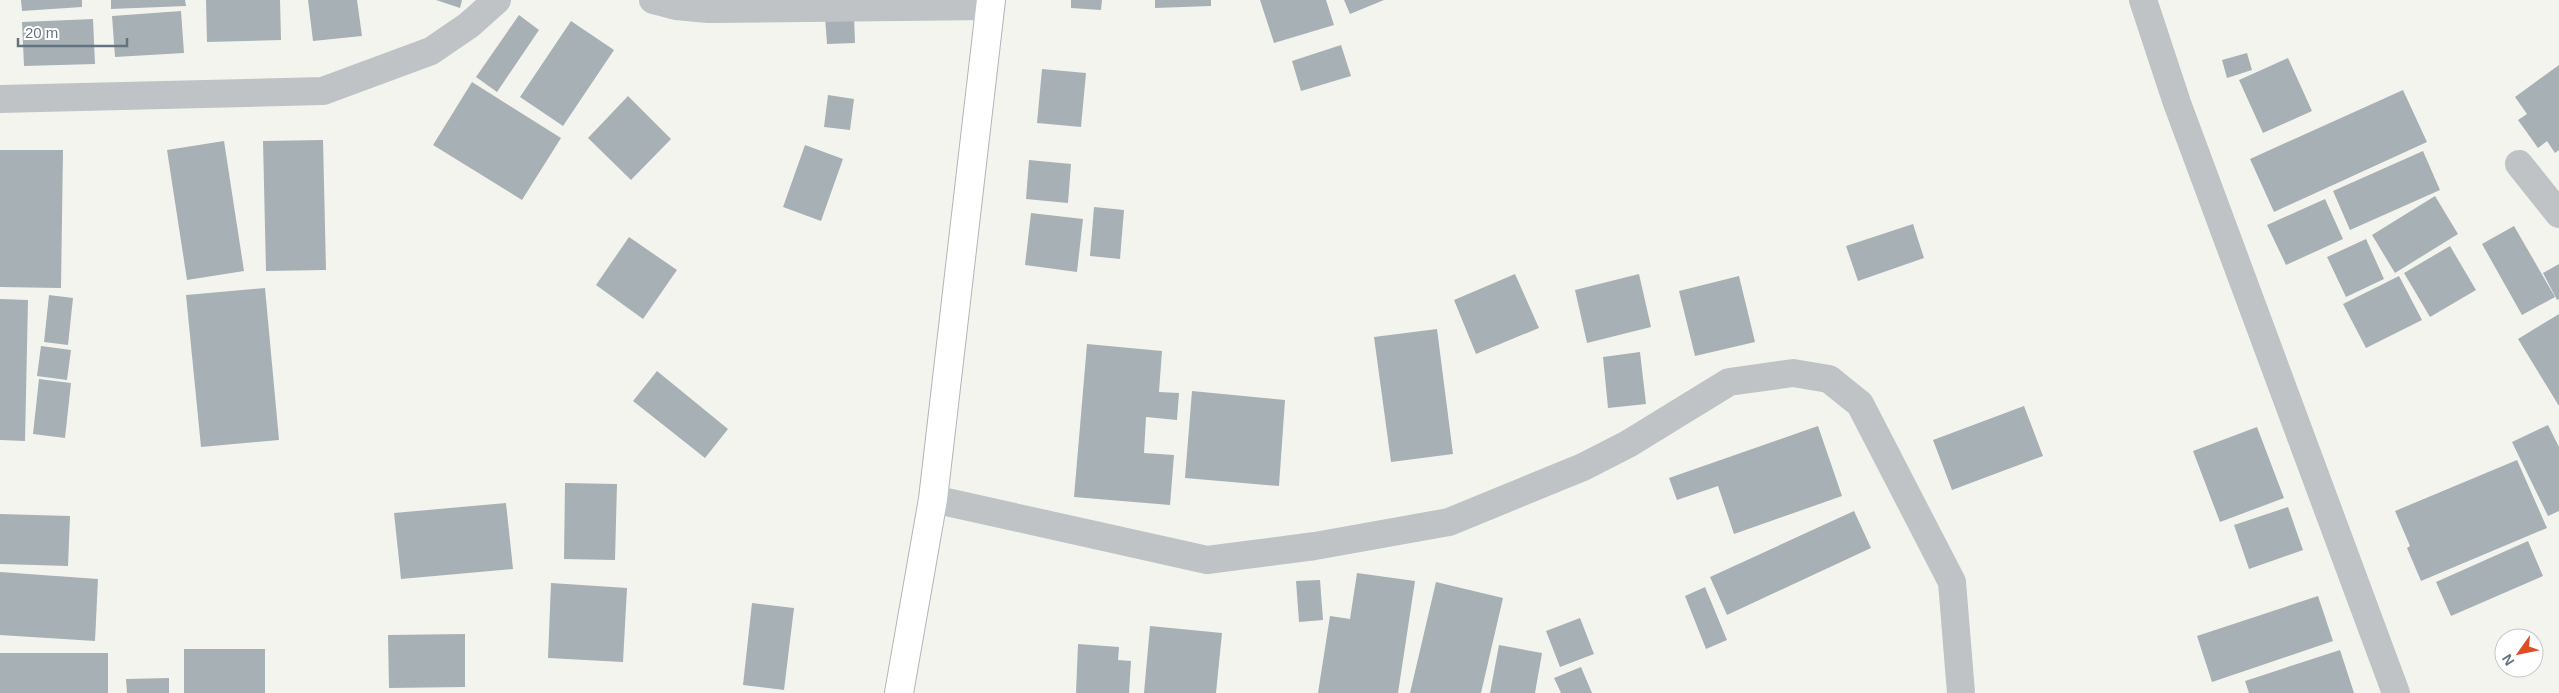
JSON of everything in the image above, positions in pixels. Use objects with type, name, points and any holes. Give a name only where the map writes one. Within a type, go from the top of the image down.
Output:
[{"type":"main road","points":[[899,693],[933,499],[990,3]]},
{"type":"street","points":[[0,99],[323,91],[431,51],[469,25],[497,0]]},
{"type":"street","points":[[653,0],[676,6],[708,9],[990,3]]},
{"type":"street","points":[[2143,0],[2180,112],[2396,693]]},
{"type":"street","points":[[2519,164],[2559,214]]},
{"type":"street","points":[[933,499],[1207,560],[1315,546],[1449,522],[1583,466],[1628,444],[1729,382],[1793,373],[1829,379],[1860,404],[1952,582],[1961,693]]},
{"type":"building","points":[[21,0],[82,0],[82,7],[22,11]]},
{"type":"building","points":[[111,0],[185,0],[186,6],[111,9]]},
{"type":"building","points":[[206,0],[280,0],[281,40],[207,42]]},
{"type":"building","points":[[308,0],[357,0],[362,36],[313,41]]},
{"type":"building","points":[[436,0],[462,0],[460,8]]},
{"type":"building","points":[[1071,0],[1102,0],[1101,10],[1071,8]]},
{"type":"building","points":[[1155,0],[1211,0],[1211,6],[1155,8]]},
{"type":"building","points":[[1260,0],[1326,0],[1334,25],[1274,43]]},
{"type":"building","points":[[1344,0],[1384,0],[1350,14]]},
{"type":"building","points":[[181,11],[184,53],[115,57],[112,16]]},
{"type":"building","points":[[519,15],[539,30],[497,92],[476,77]]},
{"type":"building","points":[[854,16],[855,43],[827,44],[825,17]]},
{"type":"building","points":[[93,19],[95,64],[24,66],[22,22]]},
{"type":"building","points":[[571,21],[614,50],[563,126],[520,97]]},
{"type":"building","points":[[1341,45],[1351,76],[1301,91],[1292,61]]},
{"type":"building","points":[[2247,53],[2252,70],[2227,78],[2222,60]]},
{"type":"building","points":[[2288,58],[2312,111],[2263,133],[2239,80]]},
{"type":"building","points":[[2559,65],[2559,150],[2555,153],[2547,141],[2538,148],[2518,120],[2527,114],[2515,97]]},
{"type":"building","points":[[1042,69],[1086,73],[1081,127],[1037,123]]},
{"type":"building","points":[[472,82],[561,138],[522,200],[433,145]]},
{"type":"building","points":[[2403,90],[2427,142],[2274,212],[2250,159]]},
{"type":"building","points":[[828,95],[854,99],[850,130],[824,127]]},
{"type":"building","points":[[628,96],[671,139],[631,180],[588,138]]},
{"type":"building","points":[[323,140],[326,270],[266,271],[263,141]]},
{"type":"building","points":[[224,141],[244,271],[187,280],[167,150]]},
{"type":"building","points":[[805,145],[843,159],[821,221],[783,207]]},
{"type":"building","points":[[0,150],[63,150],[61,288],[0,287]]},
{"type":"building","points":[[2423,151],[2440,190],[2350,230],[2333,191]]},
{"type":"building","points":[[1029,160],[1071,164],[1068,203],[1026,199]]},
{"type":"building","points":[[2435,196],[2458,234],[2395,273],[2372,235]]},
{"type":"building","points":[[2325,199],[2343,239],[2286,265],[2267,225]]},
{"type":"building","points":[[1094,207],[1124,210],[1120,259],[1090,256]]},
{"type":"building","points":[[1031,213],[1083,219],[1077,272],[1025,265]]},
{"type":"building","points":[[1913,224],[1924,258],[1858,281],[1846,246]]},
{"type":"building","points":[[2514,226],[2555,297],[2522,315],[2482,244]]},
{"type":"building","points":[[629,237],[677,270],[643,319],[596,285]]},
{"type":"building","points":[[2366,239],[2384,279],[2346,297],[2327,257]]},
{"type":"building","points":[[2450,246],[2476,290],[2430,317],[2404,273]]},
{"type":"building","points":[[2559,264],[2559,299],[2557,300],[2543,273]]},
{"type":"building","points":[[1515,274],[1539,328],[1476,354],[1454,300]]},
{"type":"building","points":[[1639,274],[1651,327],[1587,343],[1575,290]]},
{"type":"building","points":[[1739,276],[1755,342],[1695,356],[1679,291]]},
{"type":"building","points":[[2399,276],[2422,320],[2366,348],[2343,304]]},
{"type":"building","points":[[265,288],[279,440],[201,447],[186,295]]},
{"type":"building","points":[[49,295],[73,298],[68,345],[44,342]]},
{"type":"building","points":[[0,299],[28,300],[25,441],[0,440]]},
{"type":"building","points":[[2559,314],[2559,406],[2518,339]]},
{"type":"building","points":[[1437,329],[1453,454],[1391,462],[1374,337]]},
{"type":"building","points":[[1087,344],[1162,351],[1159,392],[1179,393],[1177,420],[1146,417],[1144,453],[1174,455],[1170,505],[1074,497]]},
{"type":"building","points":[[41,346],[71,350],[67,380],[37,376]]},
{"type":"building","points":[[1640,352],[1646,404],[1608,408],[1603,357]]},
{"type":"building","points":[[657,371],[728,429],[705,458],[633,401]]},
{"type":"building","points":[[39,379],[71,383],[65,438],[33,434]]},
{"type":"building","points":[[1192,391],[1285,400],[1279,486],[1185,478]]},
{"type":"building","points":[[2024,406],[2043,456],[1952,490],[1933,440]]},
{"type":"building","points":[[2548,425],[2559,447],[2559,511],[2548,516],[2512,442]]},
{"type":"building","points":[[1818,426],[1842,496],[1734,534],[1718,486],[1677,500],[1669,478]]},
{"type":"building","points":[[2257,427],[2284,498],[2220,522],[2193,451]]},
{"type":"building","points":[[2517,460],[2547,528],[2421,581],[2407,548],[2410,546],[2395,511]]},
{"type":"building","points":[[565,483],[617,484],[615,560],[564,559]]},
{"type":"building","points":[[506,503],[513,569],[401,579],[394,513]]},
{"type":"building","points":[[2288,507],[2303,550],[2249,569],[2234,525]]},
{"type":"building","points":[[1854,511],[1871,548],[1727,615],[1710,577]]},
{"type":"building","points":[[0,514],[70,516],[68,566],[0,564]]},
{"type":"building","points":[[2528,541],[2543,576],[2451,616],[2436,582]]},
{"type":"building","points":[[0,572],[98,579],[95,641],[0,635]]},
{"type":"building","points":[[1357,573],[1415,581],[1398,693],[1318,693],[1330,616],[1350,619]]},
{"type":"building","points":[[1320,580],[1323,620],[1299,622],[1296,581]]},
{"type":"building","points":[[1436,582],[1503,598],[1481,693],[1410,693]]},
{"type":"building","points":[[551,583],[627,588],[623,662],[548,658]]},
{"type":"building","points":[[1705,587],[1727,640],[1706,649],[1685,596]]},
{"type":"building","points":[[2318,596],[2333,641],[2212,682],[2197,636]]},
{"type":"building","points":[[752,603],[794,608],[784,690],[743,685]]},
{"type":"building","points":[[1580,618],[1594,654],[1560,667],[1546,631]]},
{"type":"building","points":[[1150,626],[1222,633],[1216,693],[1144,693]]},
{"type":"building","points":[[465,634],[465,687],[389,688],[388,635]]},
{"type":"building","points":[[1078,644],[1119,647],[1118,660],[1131,661],[1129,693],[1076,693]]},
{"type":"building","points":[[1499,645],[1542,653],[1535,693],[1490,693]]},
{"type":"building","points":[[184,649],[265,649],[265,693],[184,693]]},
{"type":"building","points":[[2340,650],[2354,693],[2249,693],[2245,681]]},
{"type":"building","points":[[0,653],[108,653],[108,693],[0,693]]},
{"type":"building","points":[[1581,667],[1592,693],[1561,693],[1554,678]]},
{"type":"building","points":[[169,678],[169,693],[127,693],[126,679]]}]
